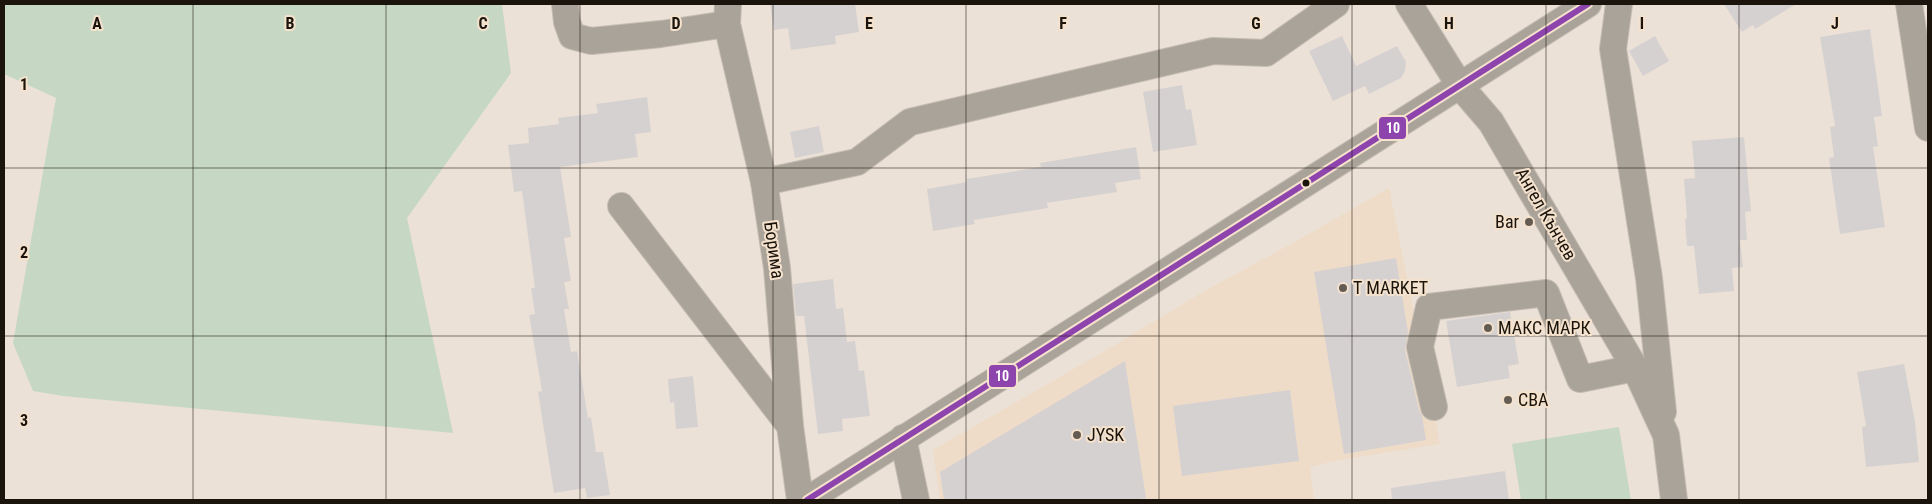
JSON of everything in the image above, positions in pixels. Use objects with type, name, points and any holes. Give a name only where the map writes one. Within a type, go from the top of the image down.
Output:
[{"type":"street","points":[[565,4],[567,22],[572,36],[591,41],[661,34],[727,14]]},
{"type":"street","points":[[764,182],[857,162],[910,122],[1213,51],[1266,53],[1336,4]]},
{"type":"street","name":"Ангел Кънчев","points":[[1409,4],[1460,86],[1491,122],[1635,368],[1666,435]]},
{"type":"street","points":[[806,500],[1588,4]]},
{"type":"street","name":"Ангел Кънчев","points":[[1619,4],[1613,49],[1649,278],[1674,500]]},
{"type":"street","points":[[1909,4],[1922,43],[1928,128]]},
{"type":"street","name":"Борима","points":[[727,14],[764,182],[777,268],[790,426],[800,500]]},
{"type":"street","points":[[621,206],[790,426]]},
{"type":"street","points":[[1434,407],[1420,347],[1428,306],[1546,293],[1580,379],[1635,368]]},
{"type":"street","points":[[903,438],[916,500]]},
{"type":"shaded area","points":[[1389,188],[1440,444],[1334,461],[1310,467],[1314,500],[940,500],[933,450],[1201,293]]},
{"type":"green space","points":[[4,4],[502,4],[511,73],[407,218],[453,433],[63,396],[33,391],[13,343],[56,98],[4,74]]},
{"type":"green space","points":[[1619,427],[1631,500],[1521,500],[1512,444]]},
{"type":"building","points":[[770,4],[855,4],[859,32],[835,36],[836,44],[791,50],[788,28],[774,30]]},
{"type":"building","points":[[1724,4],[1796,4],[1755,29],[1753,25],[1742,32]]},
{"type":"building","points":[[1870,29],[1882,116],[1874,117],[1878,146],[1873,147],[1885,227],[1840,234],[1829,158],[1834,157],[1830,127],[1835,126],[1820,37]]},
{"type":"building","points":[[1342,36],[1356,66],[1397,46],[1406,62],[1405,71],[1401,78],[1369,94],[1365,86],[1333,101],[1309,51]]},
{"type":"building","points":[[1655,36],[1669,61],[1643,76],[1629,51]]},
{"type":"building","points":[[1182,85],[1186,110],[1191,109],[1197,145],[1153,152],[1143,92]]},
{"type":"building","points":[[647,97],[651,132],[635,134],[638,157],[560,167],[571,237],[564,238],[571,281],[564,282],[569,309],[564,309],[571,352],[577,351],[588,418],[591,417],[596,452],[603,452],[610,495],[587,498],[585,488],[554,493],[538,392],[542,391],[529,315],[535,314],[531,288],[535,288],[522,191],[514,192],[508,145],[529,143],[528,128],[559,124],[558,118],[598,113],[596,104]]},
{"type":"building","points":[[819,126],[824,152],[795,158],[790,132]]},
{"type":"building","points":[[1744,137],[1751,211],[1745,212],[1747,240],[1740,240],[1743,267],[1732,268],[1734,291],[1699,294],[1694,246],[1687,246],[1685,219],[1687,218],[1684,179],[1695,178],[1692,141]]},
{"type":"building","points":[[1136,147],[1141,179],[1115,183],[1117,192],[1047,203],[1048,208],[974,220],[975,224],[933,231],[927,189],[967,182],[966,179],[1041,167],[1040,163]]},
{"type":"building","points":[[1396,258],[1408,332],[1405,350],[1422,416],[1426,440],[1344,454],[1314,272]]},
{"type":"building","points":[[833,279],[836,309],[843,308],[847,342],[855,341],[859,371],[864,370],[870,416],[842,419],[843,431],[818,434],[804,316],[796,316],[793,284]]},
{"type":"building","points":[[1510,312],[1519,364],[1508,366],[1510,378],[1457,387],[1446,321]]},
{"type":"building","points":[[1125,361],[1146,498],[1132,500],[944,500],[940,472]]},
{"type":"building","points":[[1904,364],[1915,422],[1919,462],[1866,467],[1862,427],[1866,426],[1857,372]]},
{"type":"building","points":[[693,376],[698,427],[676,429],[674,402],[670,403],[668,379]]},
{"type":"building","points":[[1290,390],[1299,461],[1182,476],[1173,406]]},
{"type":"building","points":[[1505,471],[1509,500],[1392,500],[1391,488]]},
{"type":"transit line","name":"10","points":[[807,500],[1588,4]]},
{"type":"place","name":"Bar","points":[[1529,222]]},
{"type":"place","name":"T MARKET","points":[[1343,288]]},
{"type":"place","name":"МАКС МАРК","points":[[1488,328]]},
{"type":"place","name":"CBA","points":[[1508,400]]},
{"type":"place","name":"JYSK","points":[[1077,435]]}]
